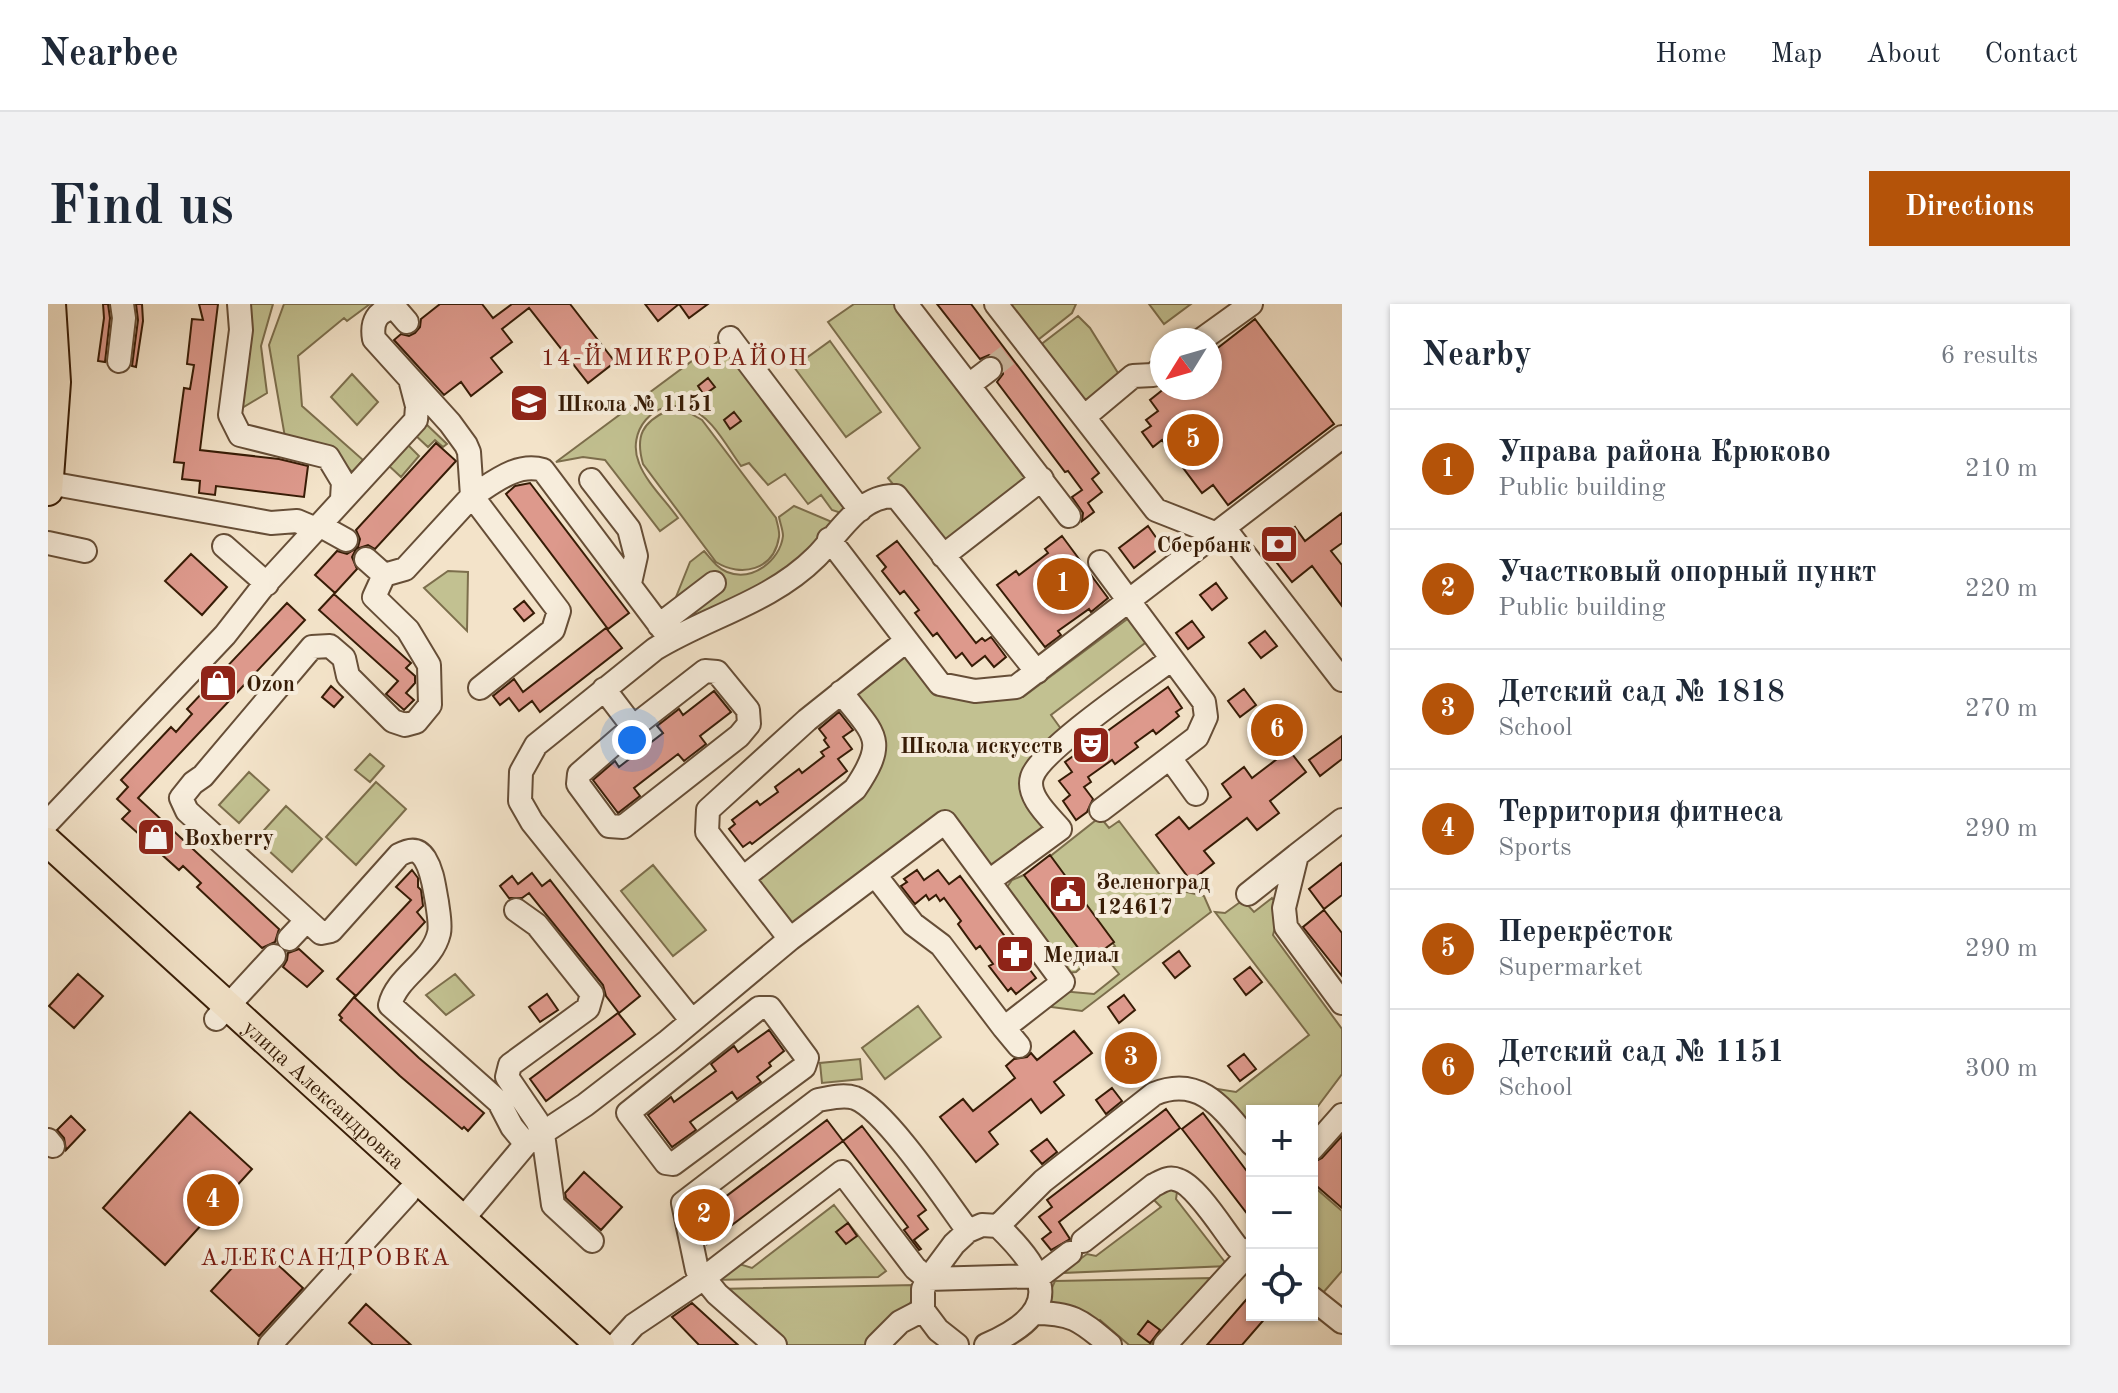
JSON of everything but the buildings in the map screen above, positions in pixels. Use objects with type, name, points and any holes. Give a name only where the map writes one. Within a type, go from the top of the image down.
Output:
[{"type":"main road","points":[[48,491],[56,382],[51,304]]},
{"type":"main road","name":"улица Александровка","points":[[48,842],[408,1193],[574,1345]]},
{"type":"main road","name":"улица Александровка","points":[[48,867],[462,1220],[600,1345]]},
{"type":"lane","points":[[119,361],[124,318],[122,304]]},
{"type":"lane","points":[[239,304],[241,330],[230,415],[240,435],[328,457],[343,482],[342,499]]},
{"type":"lane","points":[[906,304],[1069,516]]},
{"type":"lane","points":[[996,304],[1017,348],[1084,417],[1156,510],[1221,532],[1342,680]]},
{"type":"lane","points":[[1218,328],[1251,304]]},
{"type":"lane","points":[[407,322],[395,308],[387,309],[378,315],[372,327],[374,339],[466,445],[472,496],[559,611],[553,630],[480,688]]},
{"type":"lane","points":[[730,338],[860,510]]},
{"type":"lane","points":[[969,385],[990,369]]},
{"type":"lane","points":[[1084,417],[1133,376],[1150,375]]},
{"type":"lane","points":[[48,822],[225,635],[342,499],[406,436],[416,420],[417,406],[411,380]]},
{"type":"lane","points":[[829,539],[940,684],[949,688],[994,691],[1016,687],[1342,437]]},
{"type":"lane","points":[[535,1139],[512,1127],[499,1102],[390,1005],[394,990],[427,954],[439,933],[433,878],[418,851],[408,849],[399,855],[331,931],[321,933],[187,811],[181,798],[312,647],[330,646],[344,658],[348,676],[393,721],[405,725],[416,722],[430,705],[429,665],[408,630],[374,597],[384,575],[405,569],[472,496],[509,474],[531,466],[543,470],[665,632]]},
{"type":"lane","points":[[943,556],[1042,479]]},
{"type":"lane","points":[[591,480],[629,529],[636,556],[630,583]]},
{"type":"lane","points":[[49,483],[271,523],[297,521],[346,540]]},
{"type":"lane","points":[[665,632],[721,618],[773,589],[816,557],[829,539],[860,510],[881,495],[896,496],[1037,672]]},
{"type":"lane","points":[[48,543],[85,551]]},
{"type":"lane","points":[[224,546],[267,584]]},
{"type":"lane","points":[[366,559],[384,575]]},
{"type":"lane","points":[[1100,562],[1204,702],[1206,717],[1197,737],[1101,810]]},
{"type":"lane","points":[[692,1021],[532,822],[520,801],[521,772],[536,745],[604,689],[714,583]]},
{"type":"lane","points":[[790,939],[707,832],[708,810],[841,692],[906,641]]},
{"type":"lane","points":[[989,881],[1060,829],[1032,794],[1032,777],[1050,751],[1172,659]]},
{"type":"lane","points":[[705,671],[717,672],[748,710],[749,724],[739,736],[623,827],[609,826],[578,784],[579,774],[633,727],[705,671]]},
{"type":"lane","points":[[604,689],[633,727]]},
{"type":"lane","points":[[743,878],[855,789],[867,771],[874,756],[874,736],[841,692]]},
{"type":"lane","points":[[1170,758],[1196,794]]},
{"type":"lane","points":[[1248,894],[1342,820]]},
{"type":"lane","points":[[462,1220],[535,1139],[668,1041],[790,939],[945,822],[1063,982],[1004,1028]]},
{"type":"lane","points":[[1297,855],[1284,908],[1286,927],[1342,1003]]},
{"type":"lane","points":[[875,875],[913,924],[941,945],[1019,1046]]},
{"type":"lane","points":[[516,910],[537,925],[592,994],[588,1008],[510,1065],[507,1077],[537,1121],[535,1139],[553,1205],[592,1241]]},
{"type":"lane","points":[[222,1013],[306,921]]},
{"type":"lane","points":[[759,1008],[770,1008],[807,1058],[804,1067],[673,1164],[666,1163],[628,1113],[687,1065],[759,1008]]},
{"type":"lane","points":[[668,1041],[687,1065]]},
{"type":"lane","points":[[998,1226],[1043,1181],[1154,1094],[1167,1089],[1185,1088],[1206,1094],[1246,1137]]},
{"type":"lane","points":[[775,1345],[717,1294],[697,1270],[683,1203],[818,1100],[841,1096],[867,1104],[931,1179],[968,1231]]},
{"type":"lane","points":[[1318,1142],[1342,1115]]},
{"type":"lane","points":[[616,1345],[634,1325],[704,1278],[842,1172],[915,1268],[928,1279],[1040,1276],[1165,1179],[1181,1180],[1237,1247],[1246,1251]]},
{"type":"lane","points":[[270,1345],[408,1193]]},
{"type":"lane","points":[[957,1345],[938,1330],[923,1310],[923,1289],[954,1244],[968,1231],[982,1225],[998,1226],[1017,1244],[1040,1276],[1042,1288],[1033,1313],[1012,1334],[997,1343]]},
{"type":"lane","points":[[1165,1345],[1246,1257]]},
{"type":"lane","points":[[1318,1303],[1342,1322]]},
{"type":"lane","points":[[877,1345],[900,1322],[923,1310]]},
{"type":"lane","points":[[1033,1313],[1068,1315],[1084,1323],[1110,1345]]},
{"type":"shaded area","points":[[243,304],[273,304],[261,346],[267,393],[242,408]]},
{"type":"shaded area","points":[[284,304],[370,304],[347,321],[344,318],[298,356],[302,406],[363,460],[352,472],[333,452],[286,443],[269,345]]},
{"type":"shaded area","points":[[854,304],[899,304],[1037,479],[945,549],[888,478],[920,448],[828,322]]},
{"type":"shaded area","points":[[1004,304],[1076,304],[1072,313],[1034,343]]},
{"type":"shaded area","points":[[1149,304],[1191,304],[1164,324]]},
{"type":"shaded area","points":[[1078,316],[1090,328],[1123,381],[1088,408],[1039,346]]},
{"type":"shaded area","points":[[723,338],[847,500],[841,513],[832,510],[821,495],[808,504],[785,474],[768,485],[749,463],[741,466],[711,424],[688,408],[676,406],[654,412],[640,429],[636,440],[642,470],[678,518],[660,531],[605,460],[583,457],[556,462]]},
{"type":"shaded area","points":[[830,341],[881,412],[846,437],[794,367]]},
{"type":"shaded area","points":[[352,374],[378,402],[357,425],[331,397]]},
{"type":"shaded area","points":[[669,410],[686,411],[702,420],[776,518],[779,537],[776,548],[763,564],[746,570],[716,562],[643,464],[640,445],[643,431],[652,420]]},
{"type":"shaded area","points":[[425,423],[447,444],[443,447],[435,440],[428,447],[414,434]]},
{"type":"shaded area","points":[[406,443],[419,456],[401,477],[387,464]]},
{"type":"shaded area","points":[[794,506],[832,522],[813,552],[788,571],[686,622],[687,615],[725,587],[717,577],[670,612],[690,562],[704,551],[720,568],[736,574],[755,572],[771,561],[783,536],[779,517]]},
{"type":"shaded area","points":[[448,571],[468,572],[467,631],[424,588]]},
{"type":"shaded area","points":[[1130,617],[1149,640],[1051,715],[1064,733],[1038,753],[1020,791],[1046,826],[990,870],[934,817],[789,926],[754,879],[881,756],[884,733],[851,690],[903,649],[937,692],[953,698],[1023,697]]},
{"type":"shaded area","points":[[370,754],[384,766],[370,782],[355,770]]},
{"type":"shaded area","points":[[249,772],[269,790],[239,823],[219,805]]},
{"type":"shaded area","points":[[376,782],[406,809],[356,865],[326,837]]},
{"type":"shaded area","points":[[286,806],[322,839],[292,872],[256,839]]},
{"type":"shaded area","points":[[1100,817],[1109,828],[1119,821],[1170,888],[1204,896],[1211,912],[1082,1011],[1051,1007],[1061,991],[1094,994],[1119,974],[1104,955],[1115,946],[1081,902],[1085,898],[1072,881],[1068,884],[1048,858]]},
{"type":"shaded area","points":[[653,865],[706,930],[673,956],[621,891]]},
{"type":"shaded area","points":[[1024,875],[1088,961],[1076,972],[1067,973],[1005,890],[1012,880]]},
{"type":"shaded area","points":[[1272,898],[1280,908],[1273,935],[1342,1029],[1342,1074],[1318,1106],[1246,1105],[1246,1131],[1205,1087],[1236,1092],[1309,1035],[1215,912],[1225,913],[1243,900],[1254,912]]},
{"type":"shaded area","points":[[455,974],[474,995],[446,1015],[426,995]]},
{"type":"shaded area","points":[[918,1006],[941,1037],[885,1079],[862,1048]]},
{"type":"shaded area","points":[[860,1059],[862,1079],[822,1083],[820,1063]]},
{"type":"shaded area","points":[[1172,1186],[1177,1192],[1176,1199],[1228,1266],[1061,1273],[1087,1254],[1096,1256],[1161,1207],[1154,1200],[1154,1193]]},
{"type":"shaded area","points":[[1318,1190],[1342,1211],[1342,1271],[1322,1294],[1318,1291]]},
{"type":"shaded area","points":[[834,1205],[886,1271],[878,1277],[713,1280],[736,1263],[752,1268]]},
{"type":"shaded area","points":[[1211,1278],[1151,1345],[1129,1345],[1100,1320],[1095,1324],[1043,1307],[1055,1281]]},
{"type":"shaded area","points":[[915,1285],[910,1305],[871,1345],[780,1345],[719,1289]]},
{"type":"tunnel","points":[[990,369],[1009,354]]},
{"type":"place","name":"Школа № 1151","points":[[529,403]]},
{"type":"place","name":"Перекрёсток","points":[[1193,440]]},
{"type":"place","name":"Сбербанк","points":[[1279,544]]},
{"type":"place","name":"Управа района Крюково","points":[[1063,584]]},
{"type":"place","name":"Ozon","points":[[218,683]]},
{"type":"place","name":"Детский сад № 1151","points":[[1277,730]]},
{"type":"place","name":"Школа искусств","points":[[1091,745]]},
{"type":"place","name":"Boxberry","points":[[156,837]]},
{"type":"place","name":"Зеленоград 124617","points":[[1068,894]]},
{"type":"place","name":"Медиал","points":[[1015,954]]},
{"type":"place","name":"Детский сад № 1818","points":[[1131,1058]]},
{"type":"place","name":"Территория фитнеса","points":[[213,1200]]},
{"type":"place","name":"Участковый опорный пункт","points":[[704,1215]]},
{"type":"district","name":"14-Й МИКРОРАЙОН","points":[[675,357]]},
{"type":"district","name":"АЛЕКСАНДРОВКА","points":[[326,1257]]}]
